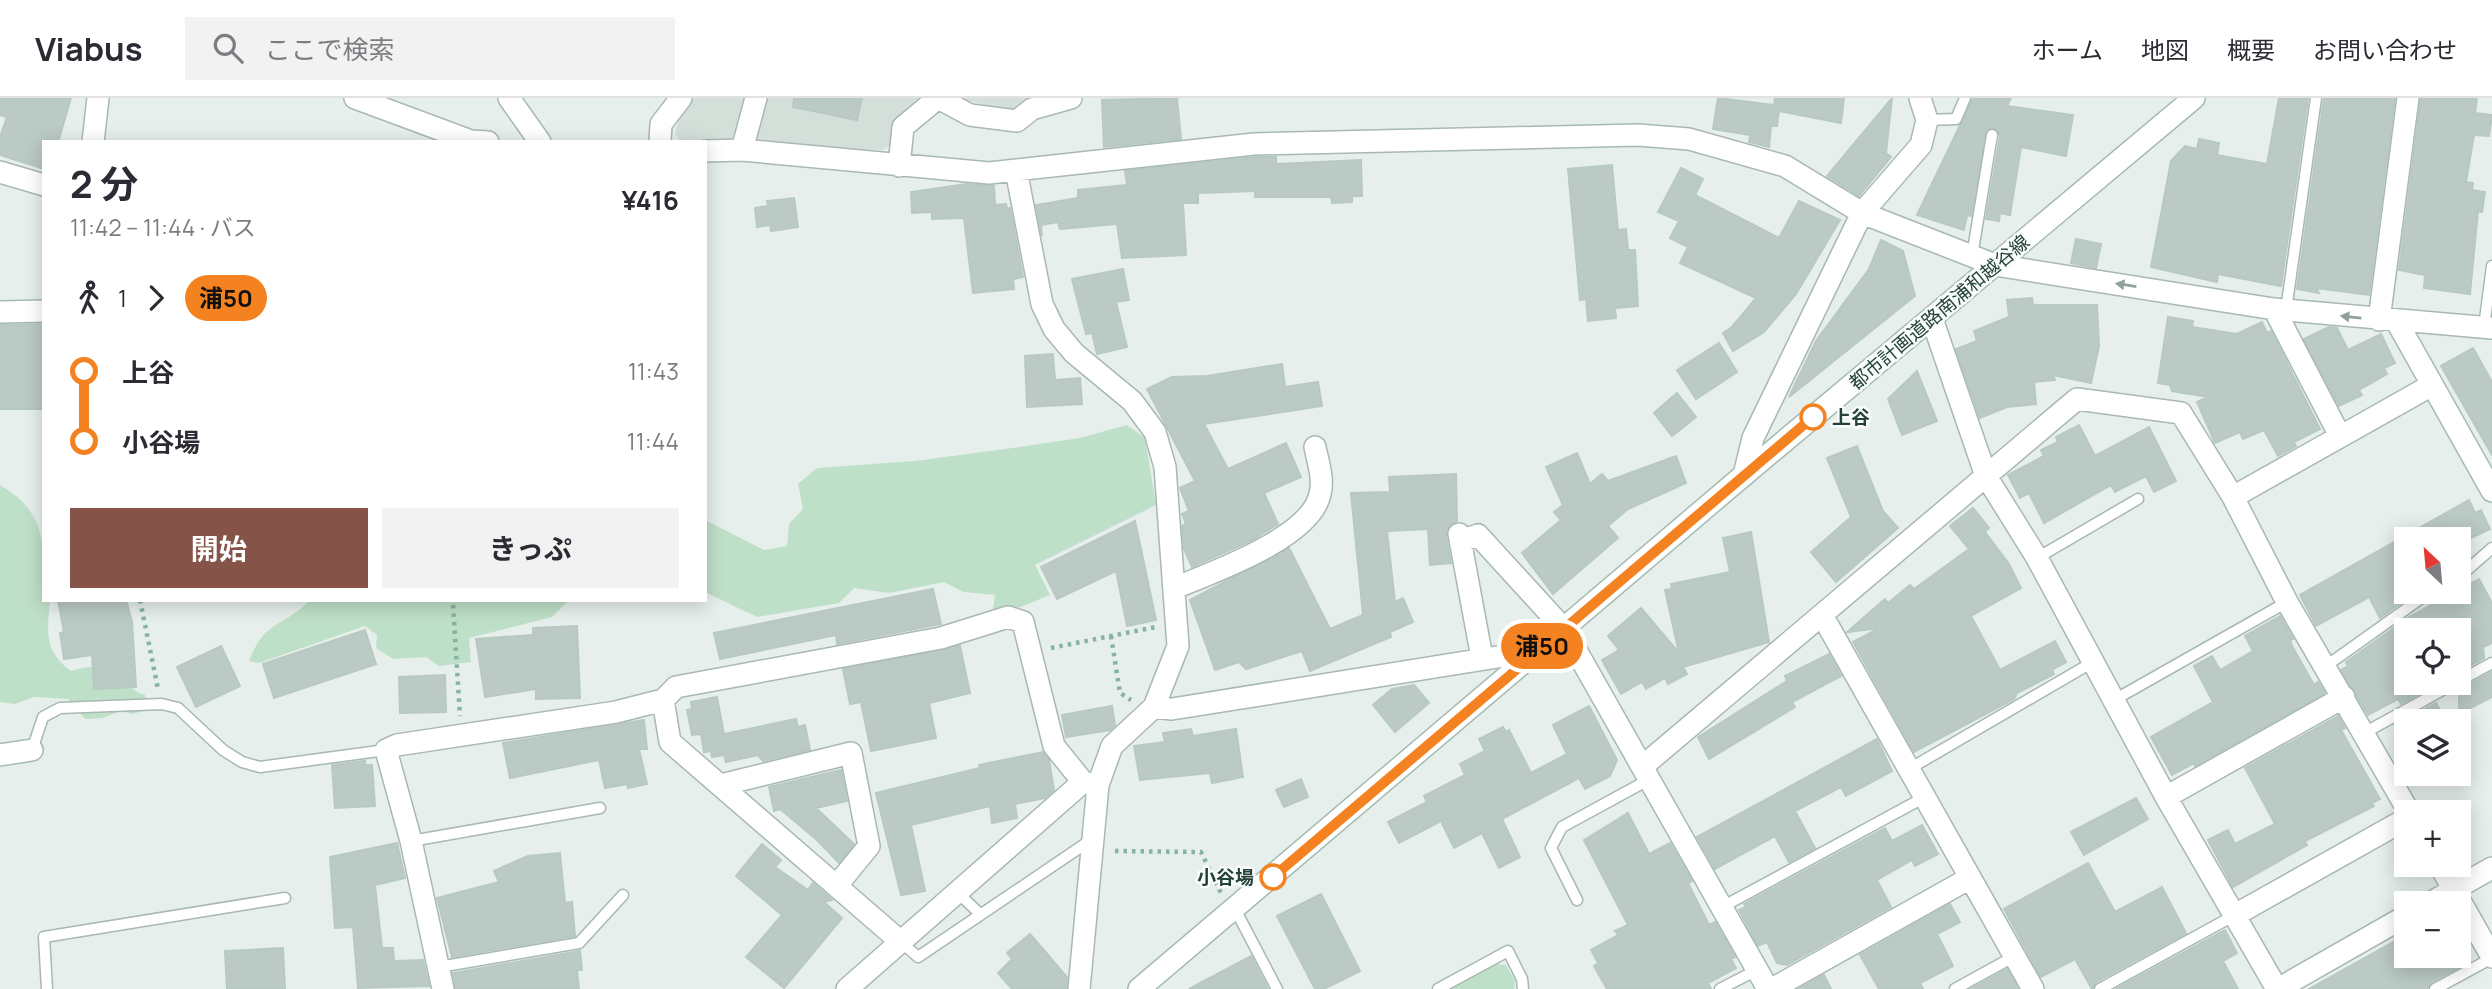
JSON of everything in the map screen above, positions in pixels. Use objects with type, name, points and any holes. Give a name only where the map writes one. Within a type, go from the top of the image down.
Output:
[{"type":"street","points":[[93,140],[98,98]]},
{"type":"street","points":[[355,98],[468,140]]},
{"type":"street","points":[[509,98],[539,140]]},
{"type":"street","points":[[660,140],[661,124],[681,98]]},
{"type":"street","points":[[742,150],[755,98]]},
{"type":"street","points":[[899,166],[903,127],[938,98],[970,115],[1017,121],[1032,109],[1071,98]]},
{"type":"street","points":[[1744,475],[1753,438],[1862,212],[1922,145],[1927,120],[1920,98]]},
{"type":"street","name":"都市計画道路南浦和越谷線","points":[[1139,989],[1535,651],[2194,98]]},
{"type":"street","points":[[2408,98],[2388,321],[2432,385],[2492,491]]},
{"type":"street","points":[[707,151],[742,150],[989,173],[1254,144],[1638,135],[1689,139],[1784,166],[1862,212],[1995,265],[2280,309],[2388,321],[2488,328]]},
{"type":"street","points":[[847,989],[1090,784],[1112,746],[1152,710],[1178,646],[1165,467],[1155,432],[1132,401],[1074,353],[1054,330],[1042,304],[1016,170]]},
{"type":"street","points":[[0,172],[42,184]]},
{"type":"street","points":[[2280,309],[2340,436]]},
{"type":"street","points":[[0,312],[42,311]]},
{"type":"street","points":[[1932,318],[1986,477],[2037,558],[2166,797],[2277,989],[2394,923]]},
{"type":"street","points":[[2233,497],[2432,385]]},
{"type":"street","points":[[1647,773],[1822,615],[2077,399],[2181,413],[2233,497],[2287,602],[2402,800]]},
{"type":"street","points":[[1175,588],[1289,534],[1309,518],[1320,495],[1320,468],[1315,447]]},
{"type":"street","points":[[1482,658],[1460,537],[1478,535],[1564,629],[1770,989],[1970,877]]},
{"type":"street","points":[[1822,615],[2034,989]]},
{"type":"street","points":[[443,989],[411,841],[386,750],[397,745],[616,712],[663,701],[676,687],[941,638],[1008,617],[1023,622],[1054,746],[1090,784],[1090,845],[1079,989]]},
{"type":"street","points":[[1152,710],[1372,679],[1535,651]]},
{"type":"street","points":[[2166,797],[2344,697]]},
{"type":"street","points":[[663,701],[670,742],[838,884],[901,942]]},
{"type":"street","points":[[0,755],[32,750]]},
{"type":"street","points":[[721,785],[851,753],[869,846],[838,884]]},
{"type":"street","points":[[2235,915],[2394,826]]},
{"type":"street","points":[[2454,890],[2492,868]]},
{"type":"street","points":[[2446,877],[2492,958]]},
{"type":"lane","points":[[1927,120],[1956,119],[1965,98]]},
{"type":"lane","points":[[2280,309],[2316,98]]},
{"type":"lane","points":[[1972,256],[1992,135]]},
{"type":"lane","points":[[2488,328],[2492,266]]},
{"type":"lane","points":[[2037,558],[2138,499]]},
{"type":"lane","points":[[2471,566],[2492,548]]},
{"type":"lane","points":[[2114,700],[2287,602]]},
{"type":"lane","points":[[2326,666],[2413,604]]},
{"type":"lane","points":[[1909,769],[2093,662]]},
{"type":"lane","points":[[2471,675],[2492,663]]},
{"type":"lane","points":[[2364,733],[2434,695]]},
{"type":"lane","points":[[32,750],[43,717],[60,708],[162,704],[178,708],[223,750],[242,762],[260,767],[386,750]]},
{"type":"lane","points":[[1577,900],[1551,848],[1562,827],[1647,773]]},
{"type":"lane","points":[[1722,907],[1925,797]]},
{"type":"lane","points":[[411,841],[600,808]]},
{"type":"lane","points":[[901,942],[918,957],[979,913],[1090,845]]},
{"type":"lane","points":[[958,893],[979,913]]},
{"type":"lane","points":[[439,967],[579,943],[623,895]]},
{"type":"lane","points":[[47,989],[44,937],[285,898]]},
{"type":"lane","points":[[1233,910],[1277,989]]},
{"type":"lane","points":[[2100,989],[2235,915]]},
{"type":"lane","points":[[1438,989],[1508,951],[1522,979],[1523,989]]},
{"type":"lane","points":[[1955,989],[2015,956]]},
{"type":"lane","points":[[2435,989],[2492,958]]},
{"type":"lane","points":[[1720,989],[1757,970]]},
{"type":"path","points":[[140,602],[162,704]]},
{"type":"path","points":[[453,605],[461,736]]},
{"type":"path","points":[[1030,652],[1178,623]]},
{"type":"path","points":[[1111,636],[1120,693],[1152,710]]},
{"type":"path","points":[[1090,845],[1201,852],[1233,910]]},
{"type":"shaded area","points":[[694,98],[925,98],[891,145],[882,150],[680,140],[675,134],[679,118]]},
{"type":"shaded area","points":[[957,98],[1034,98],[1012,111]]},
{"type":"green space","points":[[1127,425],[1145,438],[1156,505],[1035,565],[1050,595],[1018,608],[993,610],[995,595],[963,592],[944,582],[889,593],[854,588],[839,603],[757,617],[707,593],[707,521],[764,550],[787,546],[789,524],[803,509],[798,484],[817,468],[915,461],[1080,438]]},
{"type":"green space","points":[[0,485],[28,508],[40,534],[42,602],[50,602],[49,640],[56,656],[71,671],[96,667],[105,670],[145,695],[148,703],[142,711],[133,714],[120,711],[103,718],[85,719],[68,699],[34,697],[15,704],[0,702]]},
{"type":"green space","points":[[308,602],[567,602],[552,617],[469,638],[471,662],[439,666],[426,657],[393,659],[376,648],[377,635],[365,626],[259,663],[249,661],[255,647],[268,630]]},
{"type":"green space","points":[[1495,964],[1506,965],[1515,981],[1514,989],[1450,989]]},
{"type":"building","points":[[0,98],[71,98],[59,140],[42,140],[42,168],[0,155],[0,137],[7,117],[0,115]]},
{"type":"building","points":[[794,98],[862,98],[857,120],[793,107]]},
{"type":"building","points":[[1177,98],[1181,139],[1104,147],[1102,100]]},
{"type":"building","points":[[1718,98],[1774,105],[1775,98],[1844,98],[1841,123],[1779,111],[1777,126],[1771,126],[1769,147],[1749,142],[1750,135],[1713,129]]},
{"type":"building","points":[[1892,98],[1886,153],[1891,157],[1859,196],[1827,176]]},
{"type":"building","points":[[1973,98],[2011,98],[2007,106],[2073,115],[2066,156],[2021,147],[2010,215],[2000,213],[1999,221],[1986,219],[2000,136],[1996,129],[1986,130],[1971,216],[1967,215],[1964,230],[1917,215]]},
{"type":"building","points":[[2279,98],[2308,98],[2281,286],[2218,274],[2217,282],[2151,267],[2171,161],[2185,146],[2197,149],[2199,139],[2219,143],[2217,155],[2267,164]]},
{"type":"building","points":[[2324,98],[2395,98],[2369,295],[2316,288],[2319,293],[2297,289]]},
{"type":"building","points":[[2421,98],[2477,98],[2475,113],[2492,115],[2489,136],[2474,135],[2466,182],[2473,183],[2472,190],[2485,192],[2482,212],[2478,211],[2470,294],[2424,288],[2425,275],[2399,270]]},
{"type":"building","points":[[1276,157],[1276,164],[1361,160],[1362,196],[1352,196],[1352,202],[1332,203],[1331,197],[1255,197],[1255,191],[1198,193],[1198,203],[1183,203],[1186,255],[1122,258],[1117,224],[1060,229],[1058,222],[1041,225],[1042,236],[1036,205],[1078,198],[1078,190],[1127,185],[1125,171]]},
{"type":"building","points":[[1612,165],[1618,230],[1626,229],[1628,250],[1635,250],[1638,306],[1615,308],[1616,318],[1588,321],[1586,299],[1580,300],[1568,169]]},
{"type":"building","points":[[1681,168],[1703,179],[1695,195],[1779,238],[1799,201],[1840,220],[1796,294],[1764,332],[1733,351],[1723,333],[1732,327],[1756,298],[1680,263],[1688,247],[1670,238],[1679,221],[1658,212]]},
{"type":"building","points":[[966,184],[994,186],[995,205],[1006,204],[1007,209],[1010,208],[1023,277],[1013,279],[1014,289],[973,293],[964,218],[932,219],[932,212],[912,213],[911,192]]},
{"type":"building","points":[[794,198],[798,227],[771,231],[770,225],[757,227],[755,208],[768,206],[767,201]]},
{"type":"building","points":[[2076,239],[2101,244],[2096,268],[2071,263]]},
{"type":"building","points":[[1881,240],[1903,251],[1915,296],[1789,397],[1816,341],[1869,269]]},
{"type":"building","points":[[1123,269],[1129,300],[1116,302],[1127,347],[1097,354],[1092,333],[1086,334],[1072,279]]},
{"type":"building","points":[[2032,298],[2033,305],[2097,305],[2099,346],[2091,383],[2053,375],[2055,380],[2034,382],[2036,404],[2007,407],[1980,418],[1956,349],[1977,341],[1974,331],[2009,317],[2007,300]]},
{"type":"building","points":[[2168,317],[2193,321],[2192,327],[2237,334],[2262,322],[2267,333],[2271,331],[2320,429],[2294,442],[2296,446],[2278,456],[2264,430],[2243,439],[2240,432],[2215,443],[2197,402],[2208,397],[2172,391],[2170,385],[2158,383]]},
{"type":"building","points":[[42,324],[42,409],[0,409],[0,325]]},
{"type":"building","points":[[2329,327],[2337,328],[2348,350],[2381,334],[2395,363],[2384,368],[2387,374],[2359,390],[2362,395],[2339,406],[2304,339]]},
{"type":"building","points":[[1719,343],[1737,372],[1696,399],[1677,370]]},
{"type":"building","points":[[2473,348],[2492,382],[2492,455],[2441,366]]},
{"type":"building","points":[[1053,354],[1055,380],[1080,378],[1082,404],[1027,407],[1025,356]]},
{"type":"building","points":[[1282,364],[1285,387],[1318,382],[1322,406],[1204,424],[1228,469],[1286,443],[1301,477],[1264,493],[1278,524],[1252,540],[1192,567],[1184,549],[1182,526],[1186,524],[1182,514],[1189,511],[1180,488],[1195,481],[1147,389],[1172,377],[1207,376]]},
{"type":"building","points":[[1917,371],[1937,421],[1902,435],[1888,399]]},
{"type":"building","points":[[1677,393],[1696,417],[1672,436],[1654,413]]},
{"type":"building","points":[[2079,425],[2095,456],[2149,427],[2176,481],[2154,492],[2146,476],[2115,492],[2111,485],[2044,523],[2029,493],[2020,498],[2008,475],[2044,456],[2041,450],[2058,442],[2056,437]]},
{"type":"building","points":[[1857,446],[1883,511],[1898,528],[1836,582],[1811,552],[1851,517],[1827,458]]},
{"type":"building","points":[[1577,453],[1590,484],[1602,474],[1608,481],[1676,456],[1686,483],[1628,509],[1608,526],[1618,538],[1553,594],[1522,553],[1561,520],[1554,512],[1563,505],[1546,467]]},
{"type":"building","points":[[1456,474],[1457,521],[1450,525],[1446,536],[1451,563],[1430,565],[1428,529],[1387,531],[1395,602],[1403,598],[1413,622],[1390,632],[1391,637],[1310,671],[1302,651],[1246,669],[1239,662],[1215,670],[1190,600],[1289,548],[1330,629],[1363,615],[1351,493],[1390,492],[1389,477]]},
{"type":"building","points":[[2469,500],[2475,513],[2481,510],[2490,529],[2471,538],[2471,527],[2421,527]]},
{"type":"building","points":[[1973,508],[1989,528],[1985,532],[2009,564],[2021,588],[1971,616],[2000,670],[2055,641],[2066,662],[2052,670],[2054,674],[2017,693],[2014,699],[1914,752],[1853,642],[1880,628],[1847,632],[1885,599],[1888,603],[1910,585],[1914,589],[1969,549],[1950,526]]},
{"type":"building","points":[[1135,521],[1156,620],[1127,626],[1116,571],[1057,599],[1041,567]]},
{"type":"building","points":[[1751,532],[1769,642],[1683,667],[1687,674],[1668,684],[1665,678],[1646,689],[1642,682],[1621,694],[1602,660],[1619,650],[1608,636],[1641,608],[1679,653],[1665,590],[1672,589],[1671,584],[1730,572],[1723,538]]},
{"type":"building","points":[[2394,542],[2394,604],[2399,604],[2380,618],[2369,597],[2316,626],[2300,595]]},
{"type":"building","points":[[2479,579],[2492,603],[2492,643],[2483,647],[2484,658],[2471,665],[2471,618],[2408,618],[2433,604],[2471,604],[2471,583]]},
{"type":"building","points":[[933,589],[941,624],[837,644],[836,635],[720,659],[714,633]]},
{"type":"building","points":[[58,602],[127,602],[132,622],[136,687],[94,689],[92,655],[64,659],[60,633],[64,632]]},
{"type":"building","points":[[2280,616],[2293,639],[2290,640],[2292,646],[2314,685],[2318,682],[2325,693],[2195,766],[2194,763],[2172,775],[2151,737],[2213,702],[2194,666],[2212,656],[2220,670],[2253,651],[2245,636]]},
{"type":"building","points":[[577,626],[580,698],[536,699],[536,689],[485,697],[476,639],[533,635],[533,628]]},
{"type":"building","points":[[2394,628],[2394,695],[2417,695],[2401,704],[2398,699],[2368,715],[2341,670],[2348,666],[2346,662]]},
{"type":"building","points":[[365,630],[376,664],[274,698],[263,664]]},
{"type":"building","points":[[221,646],[240,686],[196,707],[177,667]]},
{"type":"building","points":[[960,646],[970,693],[929,703],[936,738],[871,751],[861,702],[850,704],[843,669]]},
{"type":"building","points":[[1829,654],[1841,676],[1792,702],[1795,707],[1709,759],[1698,737],[1787,681],[1785,676]]},
{"type":"building","points":[[2492,672],[2492,697],[2469,709],[2459,709],[2459,695],[2471,695],[2471,683]]},
{"type":"building","points":[[445,675],[446,712],[400,713],[399,677]]},
{"type":"building","points":[[1414,685],[1429,703],[1395,732],[1373,705],[1392,689]]},
{"type":"building","points":[[717,697],[724,734],[796,719],[798,727],[805,725],[810,750],[763,761],[758,755],[726,762],[724,755],[712,757],[711,751],[704,752],[701,734],[692,735],[687,710],[692,709],[691,702]]},
{"type":"building","points":[[2436,703],[2439,709],[2425,709]]},
{"type":"building","points":[[1112,706],[1115,725],[1110,730],[1066,737],[1062,715]]},
{"type":"building","points":[[1589,706],[1617,760],[1610,776],[1585,789],[1579,778],[1502,819],[1520,857],[1499,868],[1482,833],[1454,848],[1441,821],[1399,843],[1388,822],[1427,802],[1424,796],[1465,775],[1460,764],[1485,751],[1479,739],[1503,727],[1506,732],[1509,730],[1531,773],[1567,754],[1553,725]]},
{"type":"building","points":[[2338,716],[2345,728],[2341,730],[2380,799],[2372,803],[2374,806],[2305,841],[2307,845],[2233,887],[2208,840],[2228,830],[2235,844],[2275,824],[2245,768]]},
{"type":"building","points":[[644,720],[647,749],[639,749],[647,784],[628,788],[627,784],[605,788],[599,760],[510,778],[503,743]]},
{"type":"building","points":[[1191,729],[1193,736],[1236,729],[1243,777],[1212,783],[1210,773],[1140,780],[1134,746],[1165,742],[1163,733]]},
{"type":"building","points":[[1877,739],[1892,771],[1846,796],[1841,787],[1795,811],[1815,848],[1789,862],[1775,836],[1715,869],[1697,837]]},
{"type":"building","points":[[1043,752],[1049,760],[1054,790],[1045,798],[1015,804],[1017,818],[992,823],[990,806],[911,825],[925,891],[901,895],[876,793],[980,768],[979,765]]},
{"type":"building","points":[[365,761],[365,765],[372,765],[375,806],[335,808],[332,765]]},
{"type":"building","points":[[841,770],[847,801],[816,808],[854,844],[839,863],[817,840],[780,809],[774,811],[769,787]]},
{"type":"building","points":[[1301,779],[1308,797],[1284,807],[1276,790]]},
{"type":"building","points":[[2136,798],[2148,819],[2084,855],[2071,832]]},
{"type":"building","points":[[1628,813],[1649,854],[1670,843],[1692,881],[1688,883],[1709,925],[1715,922],[1735,957],[1731,959],[1736,968],[1708,983],[1711,989],[1607,989],[1594,966],[1598,963],[1591,950],[1618,935],[1615,931],[1628,925],[1584,840]]},
{"type":"building","points":[[1922,825],[1938,854],[1915,866],[1912,860],[1877,880],[1891,907],[1787,965],[1777,963],[1767,942],[1758,946],[1739,910],[1746,907],[1744,904],[1885,828],[1892,841]]},
{"type":"building","points":[[397,843],[405,878],[375,885],[382,948],[393,948],[394,961],[423,960],[429,986],[358,988],[353,927],[335,928],[330,857]]},
{"type":"building","points":[[762,844],[781,860],[775,867],[808,890],[813,883],[832,900],[824,902],[842,918],[784,988],[746,957],[782,915],[736,876]]},
{"type":"building","points":[[560,853],[565,903],[572,902],[575,936],[452,957],[437,898],[499,882],[494,871],[528,856]]},
{"type":"building","points":[[2088,863],[2115,912],[2162,887],[2186,933],[2096,982],[2092,989],[2075,959],[2041,977],[2004,909]]},
{"type":"building","points":[[1321,894],[1360,971],[1324,989],[1315,989],[1277,916]]},
{"type":"building","points":[[1950,904],[1960,922],[1937,934],[1953,966],[1920,983],[1923,989],[1879,989],[1860,955]]},
{"type":"building","points":[[2225,930],[2237,953],[2223,961],[2238,989],[2116,989]]},
{"type":"building","points":[[1030,934],[1067,977],[1066,989],[1012,989],[998,973],[1012,959],[1007,953]]},
{"type":"building","points":[[2394,942],[2394,968],[2458,968],[2431,982],[2427,989],[2309,989]]},
{"type":"building","points":[[283,948],[285,989],[227,989],[225,951]]},
{"type":"building","points":[[580,951],[582,970],[577,970],[579,989],[456,989],[453,973]]},
{"type":"building","points":[[1251,956],[1268,989],[1189,989]]},
{"type":"building","points":[[2007,969],[2018,989],[1971,989]]},
{"type":"building","points":[[1824,975],[1831,989],[1799,989]]},
{"type":"bus line","name":"浦50","points":[[1273,877],[1813,417]]},
{"type":"place","name":"上谷","points":[[1813,417]]},
{"type":"place","name":"小谷場","points":[[1273,877]]}]
